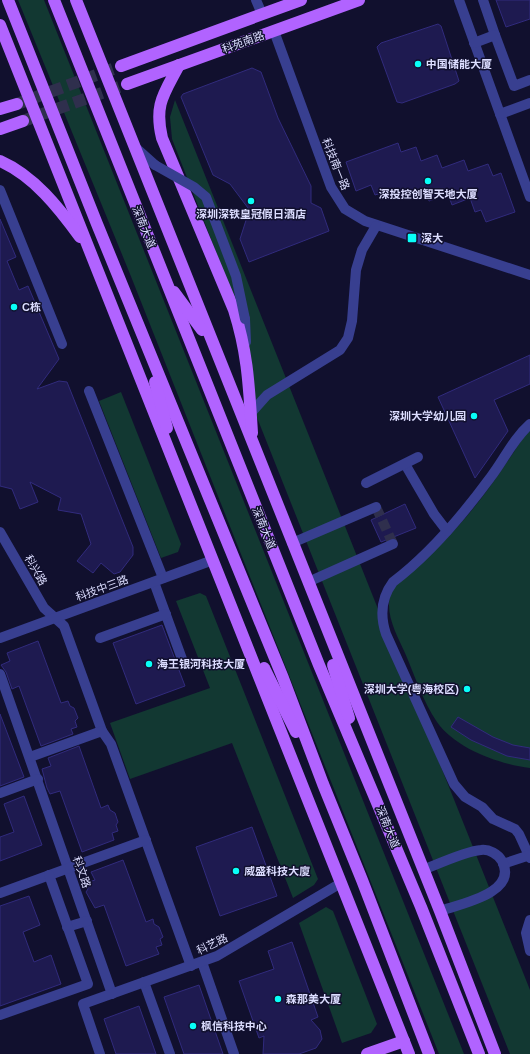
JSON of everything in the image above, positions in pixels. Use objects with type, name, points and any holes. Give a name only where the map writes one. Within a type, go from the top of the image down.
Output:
[{"type":"main road","points":[[8,0],[145,342],[283,678],[429,1054]]},
{"type":"main road","name":"深南大道","points":[[54,0],[319,665],[363,767],[480,1054]]},
{"type":"main road","points":[[76,0],[252,444],[440,911],[495,1054]]},
{"type":"main road","name":"科苑南路","points":[[121,66],[301,0]]},
{"type":"main road","name":"科苑南路","points":[[127,84],[359,0]]},
{"type":"main road","points":[[0,25],[409,1054]]},
{"type":"main road","points":[[179,65],[160,101],[159,124],[162,138],[234,310],[242,335],[248,366],[252,444]]},
{"type":"main road","points":[[0,109],[16,104]]},
{"type":"main road","points":[[0,129],[22,121]]},
{"type":"main road","points":[[0,162],[30,181],[67,219],[93,260]]},
{"type":"main road","points":[[164,278],[213,344]]},
{"type":"main road","points":[[145,342],[178,472]]},
{"type":"main road","points":[[229,600],[323,784]]},
{"type":"main road","points":[[315,600],[363,767]]},
{"type":"main road","points":[[418,1024],[426,1054]]},
{"type":"main road","points":[[368,1054],[404,1040]]},
{"type":"street","points":[[256,0],[262,14]]},
{"type":"street","points":[[459,0],[530,197]]},
{"type":"street","points":[[482,0],[514,86],[530,80]]},
{"type":"street","name":"科技南一路","points":[[274,31],[337,198],[345,209],[354,216],[376,226],[530,275]]},
{"type":"street","points":[[474,43],[495,35]]},
{"type":"street","points":[[500,114],[530,103]]},
{"type":"street","points":[[134,146],[156,165],[194,187],[206,197],[236,276],[245,319],[248,366]]},
{"type":"street","points":[[0,190],[62,344]]},
{"type":"street","points":[[251,413],[267,395],[340,350],[348,338],[352,321],[356,270],[362,250],[376,226]]},
{"type":"street","points":[[89,391],[158,580],[166,614],[182,660]]},
{"type":"street","points":[[503,864],[530,856],[515,829],[493,819],[482,807],[464,797],[459,791],[429,731],[383,625],[383,601],[387,590],[447,531],[468,508],[494,473],[514,441],[530,424]]},
{"type":"street","points":[[366,483],[418,457]]},
{"type":"street","points":[[405,464],[434,514],[447,531]]},
{"type":"street","points":[[292,543],[376,507]]},
{"type":"street","name":"科兴路","points":[[0,532],[44,608],[64,626],[102,731],[111,744],[191,966]]},
{"type":"street","points":[[308,582],[392,544]]},
{"type":"street","name":"科技中三路","points":[[0,638],[213,560]]},
{"type":"street","points":[[100,638],[166,614]]},
{"type":"street","name":"科文路","points":[[0,674],[112,994]]},
{"type":"street","points":[[30,757],[102,731]]},
{"type":"street","points":[[0,793],[38,779]]},
{"type":"street","points":[[0,893],[146,840]]},
{"type":"street","points":[[423,870],[480,850],[492,852],[503,864],[503,882],[495,890],[440,911]]},
{"type":"street","points":[[0,1015],[88,984],[49,875]]},
{"type":"street","name":"科艺路","points":[[100,1054],[83,1004],[217,956],[341,883]]},
{"type":"street","points":[[530,920],[526,933],[530,951]]},
{"type":"street","points":[[68,927],[87,921]]},
{"type":"street","points":[[202,962],[234,1054]]},
{"type":"street","points":[[144,982],[170,1054]]},
{"type":"green space","points":[[18,0],[44,0],[464,1054],[439,1054],[130,274]]},
{"type":"green space","points":[[175,100],[530,990],[530,1054],[510,1054],[254,410],[232,293],[172,139],[170,117]]},
{"type":"green space","points":[[121,392],[181,544],[178,552],[161,558],[99,401]]},
{"type":"green space","points":[[530,429],[530,768],[505,763],[479,754],[455,740],[445,732],[437,722],[423,697],[392,624],[389,601],[391,593],[400,580],[439,546],[470,512],[486,492]]},
{"type":"green space","points":[[200,593],[206,596],[318,879],[314,885],[293,898],[232,743],[130,779],[110,723],[210,688],[176,601]]},
{"type":"green space","points":[[326,907],[333,911],[377,1024],[371,1033],[342,1043],[299,923]]},
{"type":"building","points":[[496,0],[530,0],[530,19],[506,27]]},
{"type":"building","name":"中国储能大厦","points":[[438,24],[441,26],[459,81],[455,84],[402,103],[397,102],[377,47],[381,43]]},
{"type":"building","points":[[252,68],[261,72],[278,118],[311,186],[311,203],[321,208],[329,231],[249,262],[240,239],[249,211],[248,208],[230,184],[213,175],[181,97],[183,94]]},
{"type":"building","name":"深投控创智天地大厦","points":[[398,143],[401,152],[416,147],[421,161],[437,155],[442,168],[464,160],[468,171],[488,164],[493,176],[501,173],[515,212],[486,222],[481,210],[475,212],[470,198],[452,205],[448,194],[429,201],[425,192],[410,198],[407,191],[398,194],[396,188],[375,195],[371,185],[356,191],[346,162]]},
{"type":"building","points":[[0,219],[16,257],[7,261],[19,290],[28,286],[59,359],[37,389],[59,381],[67,382],[133,547],[133,555],[120,572],[114,574],[101,563],[93,573],[77,561],[91,544],[81,514],[58,510],[61,498],[30,482],[38,502],[20,509],[12,489],[0,486]]},
{"type":"building","name":"深圳大学幼儿园","points":[[530,355],[530,384],[494,400],[508,431],[475,478],[438,397]]},
{"type":"building","points":[[405,504],[416,528],[381,542],[371,520]]},
{"type":"building","name":"海王银河科技大厦","points":[[162,625],[185,686],[136,704],[113,643]]},
{"type":"building","points":[[38,641],[61,703],[68,701],[70,706],[74,708],[78,718],[75,721],[77,727],[71,729],[73,734],[41,746],[19,686],[12,689],[6,672],[1,665],[10,661],[7,653]]},
{"type":"building","points":[[0,714],[24,777],[0,786]]},
{"type":"building","points":[[458,717],[493,737],[513,745],[530,748],[530,760],[507,756],[471,740],[451,727]]},
{"type":"building","points":[[79,746],[101,808],[108,805],[110,810],[115,813],[118,822],[116,825],[118,831],[112,833],[114,840],[82,852],[60,791],[50,794],[42,769],[51,766],[48,758]]},
{"type":"building","points":[[24,796],[42,845],[0,861],[0,837],[14,832],[4,804]]},
{"type":"building","name":"威盛科技大廈","points":[[252,827],[277,896],[220,916],[196,847]]},
{"type":"building","points":[[123,860],[146,922],[153,919],[154,924],[159,927],[163,937],[160,939],[162,945],[156,947],[159,954],[126,966],[104,905],[95,908],[86,892],[88,889],[86,883],[95,880],[91,872]]},
{"type":"building","points":[[29,896],[40,925],[23,932],[34,962],[51,955],[61,984],[0,1006],[0,906]]},
{"type":"building","name":"森那美大厦","points":[[292,942],[318,1017],[311,1020],[320,1030],[322,1039],[316,1048],[299,1054],[263,1054],[264,1036],[259,1038],[239,981],[274,969],[268,951]]},
{"type":"building","name":"枫信科技中心","points":[[199,985],[223,1054],[184,1054],[164,997]]},
{"type":"building","points":[[139,1006],[156,1054],[116,1054],[104,1019]]},
{"type":"tunnel","points":[[17,104],[121,66]]},
{"type":"tunnel","points":[[23,121],[127,84]]},
{"type":"tunnel","points":[[376,507],[393,544]]},
{"type":"place","name":"中国储能大厦","points":[[418,64]]},
{"type":"place","name":"深投控创智天地大厦","points":[[428,181]]},
{"type":"place","name":"深圳深铁皇冠假日酒店","points":[[251,201]]},
{"type":"place","name":"深大","points":[[412,238]]},
{"type":"place","name":"C栋","points":[[14,307]]},
{"type":"place","name":"深圳大学幼儿园","points":[[474,416]]},
{"type":"place","name":"海王银河科技大厦","points":[[149,664]]},
{"type":"place","name":"深圳大学(粤海校区)","points":[[467,689]]},
{"type":"place","name":"威盛科技大廈","points":[[236,871]]},
{"type":"place","name":"森那美大厦","points":[[278,999]]},
{"type":"place","name":"枫信科技中心","points":[[193,1026]]}]
